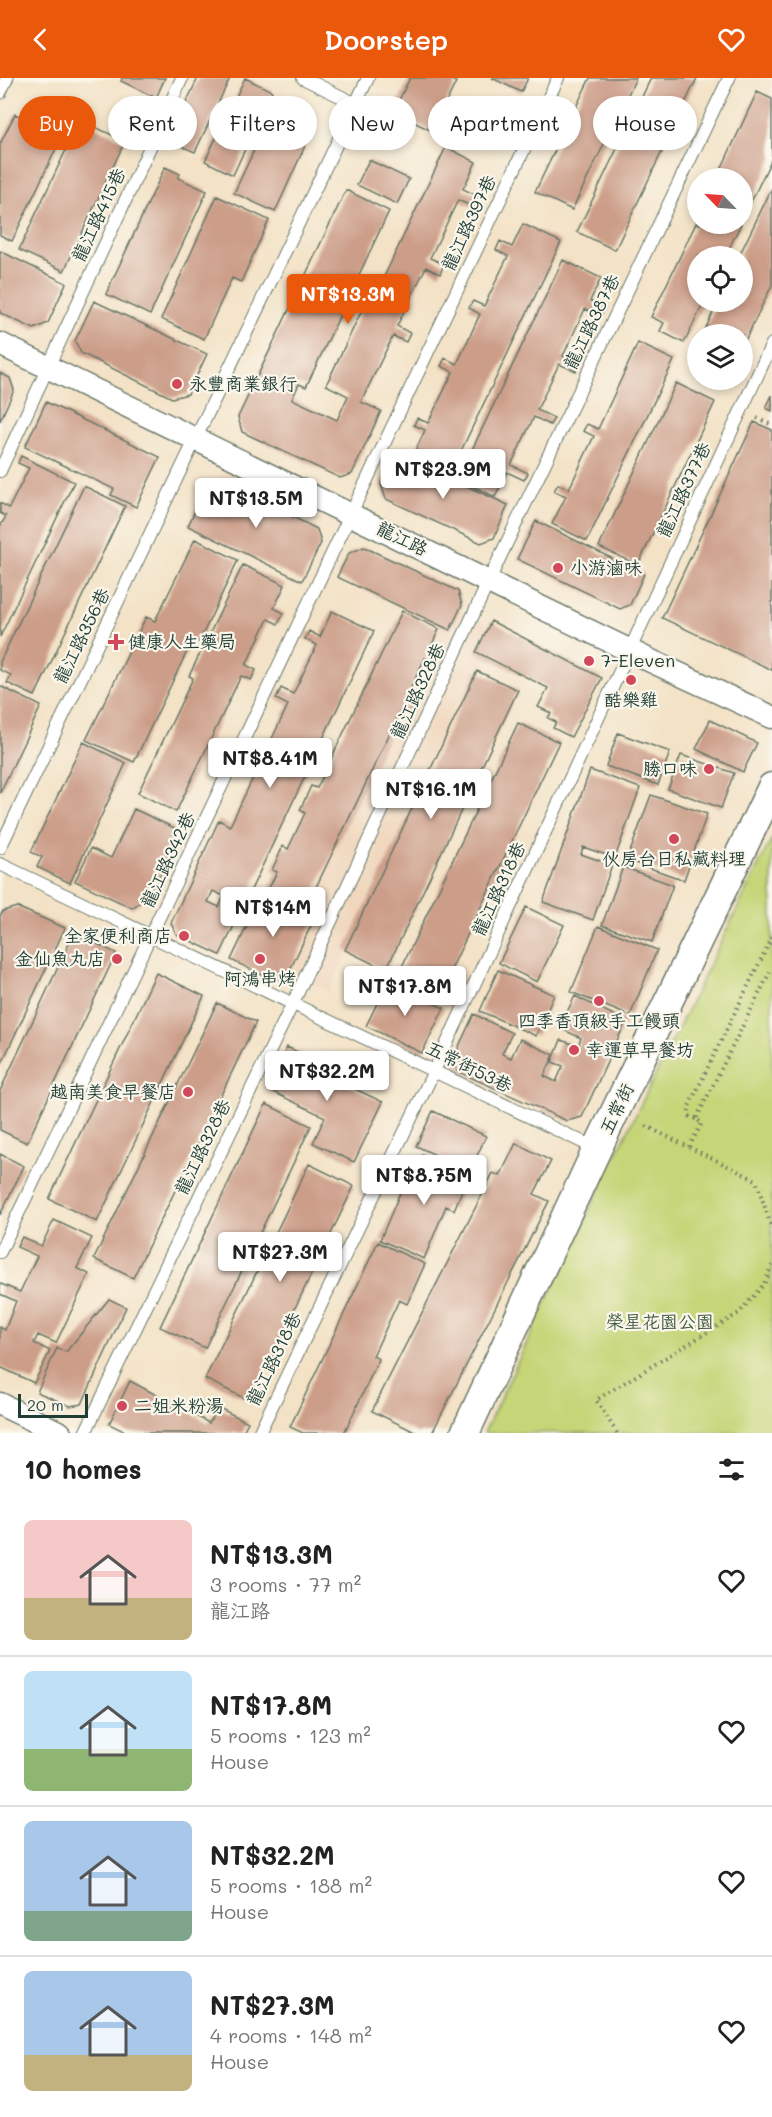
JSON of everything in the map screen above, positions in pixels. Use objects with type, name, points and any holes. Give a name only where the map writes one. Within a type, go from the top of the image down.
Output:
[{"type":"street","name":"龍江路","points":[[0,344],[629,651],[772,717]]},
{"type":"street","name":"五常街","points":[[465,1433],[597,1149],[772,787]]},
{"type":"street","points":[[0,1404],[60,1433]]},
{"type":"lane","points":[[0,93],[7,78]]},
{"type":"lane","name":"龍江路415巷","points":[[0,471],[182,78]]},
{"type":"lane","points":[[303,78],[340,96]]},
{"type":"lane","name":"龍江路356巷","points":[[360,96],[368,78]]},
{"type":"lane","name":"龍江路397巷","points":[[351,514],[558,78]]},
{"type":"lane","name":"龍江路387巷","points":[[489,582],[729,78]]},
{"type":"lane","name":"龍江路356巷","points":[[0,848],[334,150]]},
{"type":"lane","name":"龍江路377巷","points":[[629,651],[772,344]]},
{"type":"lane","name":"龍江路342巷","points":[[0,1252],[351,514]]},
{"type":"lane","name":"龍江路328巷","points":[[85,1433],[293,1003],[489,582]]},
{"type":"lane","name":"龍江路318巷","points":[[259,1433],[434,1071],[629,651]]},
{"type":"lane","name":"五常街53巷","points":[[0,864],[597,1149]]},
{"type":"path","points":[[689,1147],[702,1123],[689,1116],[688,1106],[772,937]]},
{"type":"path","points":[[696,1119],[772,968]]},
{"type":"path","points":[[646,1126],[756,1180],[772,1229]]},
{"type":"path","points":[[617,1433],[596,1400],[739,1313],[764,1284],[772,1264]]},
{"type":"shaded area","points":[[442,603],[501,631],[329,991],[269,962]]},
{"type":"green space","name":"榮星花園公園","points":[[772,838],[772,1433],[484,1433],[611,1165]]},
{"type":"building","points":[[122,78],[165,78],[157,96],[152,96],[121,81]]},
{"type":"building","points":[[198,78],[230,78],[221,96],[209,96],[209,122],[197,148],[197,96],[189,96]]},
{"type":"building","points":[[245,78],[272,91],[270,96],[236,96]]},
{"type":"building","points":[[410,78],[447,78],[456,82],[449,96],[428,96],[428,129],[416,123],[416,96],[401,96]]},
{"type":"building","points":[[492,78],[528,78],[521,92]]},
{"type":"building","points":[[590,78],[636,78],[627,96],[593,96],[593,150],[601,150],[572,210],[535,192],[555,150],[581,150],[581,97]]},
{"type":"building","points":[[651,78],[697,78],[688,96],[642,96]]},
{"type":"building","points":[[757,92],[772,99],[772,158],[753,198],[753,168],[722,168]]},
{"type":"building","points":[[15,114],[18,115],[18,150],[55,150],[12,241],[0,235],[0,144]]},
{"type":"building","points":[[96,127],[108,133],[108,150],[121,150],[64,271],[19,250],[66,150],[96,150]]},
{"type":"building","points":[[210,150],[245,150],[233,175],[205,161]]},
{"type":"building","points":[[254,150],[303,150],[275,212],[234,193]]},
{"type":"building","points":[[445,150],[452,150],[476,162],[463,189],[478,196],[473,207],[458,200],[430,258],[444,264],[440,274],[426,267],[397,326],[410,333],[406,342],[393,336],[361,402],[381,411],[352,474],[340,478],[242,432],[238,417],[346,190],[389,211],[306,387],[299,384],[292,399],[337,420],[348,396],[326,385],[377,279],[382,281]]},
{"type":"building","points":[[616,150],[663,150],[615,250],[577,232]]},
{"type":"building","points":[[369,160],[409,179],[397,204],[357,185]]},
{"type":"building","points":[[165,167],[180,174],[178,178],[207,191],[150,315],[106,294]]},
{"type":"building","points":[[772,188],[772,285],[753,324],[708,324],[713,312],[753,312],[753,246],[744,246],[750,234],[753,234],[753,227]]},
{"type":"building","points":[[217,196],[269,220],[241,282],[232,278],[204,339],[161,319]]},
{"type":"building","points":[[523,224],[561,242],[449,476],[412,458],[425,430],[414,425],[417,418],[428,423],[453,372],[441,366],[445,358],[457,364],[480,314],[469,308],[473,301],[484,306],[508,256],[496,250],[500,241],[512,247]]},
{"type":"building","points":[[691,234],[736,234],[730,246],[687,246],[687,312],[699,312],[693,324],[687,324],[687,337],[684,343],[660,331],[664,323],[651,317]]},
{"type":"building","points":[[0,251],[66,283],[48,323],[34,329],[0,313]]},
{"type":"building","points":[[563,260],[601,278],[590,301],[605,308],[601,316],[585,309],[563,356],[579,364],[576,371],[559,364],[537,410],[554,418],[550,425],[534,417],[511,465],[528,473],[524,480],[507,472],[495,497],[458,479]]},
{"type":"building","points":[[94,301],[207,354],[188,394],[172,398],[81,353],[75,341]]},
{"type":"building","points":[[638,343],[674,360],[587,541],[552,524],[566,496],[554,491],[558,484],[569,489],[594,436],[583,431],[587,424],[598,429]]},
{"type":"building","points":[[0,373],[10,378],[14,390],[0,421]]},
{"type":"building","points":[[676,383],[715,402],[638,565],[599,547]]},
{"type":"building","points":[[772,395],[772,411],[766,408]]},
{"type":"building","points":[[46,402],[160,457],[136,507],[111,495],[114,489],[25,447]]},
{"type":"building","points":[[754,422],[772,430],[772,670],[662,618]]},
{"type":"building","points":[[395,453],[508,505],[494,538],[481,543],[386,499],[381,484]]},
{"type":"building","points":[[21,456],[74,482],[0,637],[0,527],[6,516],[0,513],[0,503],[9,508],[29,468],[18,463]]},
{"type":"building","points":[[221,481],[317,529],[321,543],[302,581],[188,526],[206,487]]},
{"type":"building","points":[[84,486],[125,506],[35,696],[7,683],[11,675],[0,670],[0,662]]},
{"type":"building","points":[[536,521],[644,574],[630,605],[620,609],[517,559]]},
{"type":"building","points":[[195,539],[238,560],[199,642],[193,639],[134,762],[86,740],[146,617],[155,621]]},
{"type":"building","points":[[364,547],[458,591],[462,605],[450,630],[337,577],[349,553]]},
{"type":"building","points":[[243,565],[285,585],[274,608],[284,613],[278,624],[268,619],[246,665],[256,670],[251,680],[241,676],[176,812],[138,793],[193,678],[189,676]]},
{"type":"building","points":[[332,611],[374,631],[220,955],[176,934],[171,923],[219,820],[230,826],[250,784],[261,760],[250,755],[255,746],[266,751],[288,705],[276,699],[281,688],[293,694],[317,645],[305,639],[309,631],[320,637]],"holes":[[[213,891],[224,896],[219,907],[208,902]]]},
{"type":"building","points":[[402,611],[439,629],[429,651],[438,655],[435,662],[425,658],[404,702],[414,707],[410,714],[401,710],[306,908],[268,890],[277,872],[272,870],[283,846],[288,849],[305,813],[300,810],[311,786],[317,788]]},
{"type":"building","points":[[491,621],[602,678],[571,737],[553,728],[556,722],[548,718],[551,713],[538,707],[548,688],[476,652]]},
{"type":"building","points":[[477,671],[518,690],[386,970],[345,950]]},
{"type":"building","points":[[0,686],[41,706],[0,793]]},
{"type":"building","points":[[710,720],[757,743],[743,772],[696,749]]},
{"type":"building","points":[[518,723],[559,742],[439,995],[398,975]]},
{"type":"building","points":[[618,733],[670,752],[658,785],[606,766]]},
{"type":"building","points":[[83,742],[126,763],[70,883],[37,867],[42,857],[31,852]]},
{"type":"building","points":[[681,755],[734,773],[721,808],[668,789]]},
{"type":"building","points":[[590,770],[640,788],[615,858],[583,847],[581,854],[612,865],[593,920],[543,902]]},
{"type":"building","points":[[651,795],[707,814],[684,880],[627,860]]},
{"type":"building","points":[[134,809],[181,831],[147,902],[143,900],[132,908],[75,881],[91,848],[111,858]]},
{"type":"building","points":[[623,867],[673,885],[652,942],[602,925]]},
{"type":"building","points":[[263,892],[315,917],[287,976],[273,980],[231,960]]},
{"type":"building","points":[[17,907],[65,928],[0,1067],[0,916],[3,911]]},
{"type":"building","points":[[526,907],[564,925],[537,982],[499,963]]},
{"type":"building","points":[[598,926],[657,950],[630,1016],[571,992]]},
{"type":"building","points":[[74,933],[116,953],[27,1143],[0,1130],[0,1091]]},
{"type":"building","points":[[498,970],[554,995],[536,1036],[480,1011]]},
{"type":"building","points":[[156,973],[204,996],[97,1222],[49,1199]]},
{"type":"building","points":[[388,981],[444,1008],[422,1053],[366,1026]]},
{"type":"building","points":[[575,996],[626,1021],[582,1117],[567,1121],[457,1071],[453,1059],[474,1014],[512,1033],[502,1054],[511,1058],[520,1039],[554,1055],[544,1076],[556,1082],[563,1066],[552,1062],[561,1040],[578,1046],[581,1038],[559,1028]]},
{"type":"building","points":[[217,1003],[256,1022],[133,1278],[94,1259]]},
{"type":"building","points":[[287,1047],[346,1075],[342,1083],[383,1102],[354,1162],[313,1143],[325,1117],[267,1089]]},
{"type":"building","points":[[266,1104],[311,1126],[205,1348],[160,1327]]},
{"type":"building","points":[[433,1111],[486,1136],[470,1171],[416,1146]]},
{"type":"building","points":[[516,1143],[551,1161],[534,1194],[549,1201],[432,1433],[417,1433],[372,1411],[493,1173],[500,1176]]},
{"type":"building","points":[[0,1154],[24,1166],[0,1215]]},
{"type":"building","points":[[422,1155],[469,1174],[454,1210],[446,1206],[424,1259],[380,1240],[402,1188],[407,1190]]},
{"type":"building","points":[[309,1164],[354,1186],[250,1401],[205,1379]]},
{"type":"building","points":[[54,1220],[92,1238],[77,1268],[89,1274],[56,1343],[38,1335],[34,1343],[50,1351],[34,1383],[0,1367],[0,1327],[5,1330],[16,1301],[0,1294],[0,1286],[1,1284],[20,1292],[37,1256],[17,1247],[22,1237],[41,1246]]},
{"type":"building","points":[[378,1242],[425,1264],[407,1304],[399,1300],[373,1356],[379,1359],[344,1433],[303,1433],[290,1427]]},
{"type":"building","points":[[109,1299],[126,1307],[82,1404],[70,1406],[37,1392],[57,1348],[66,1352]]},
{"type":"building","points":[[130,1381],[209,1423],[217,1407],[248,1422],[242,1433],[128,1433],[109,1424]]},
{"type":"place","name":"永豐商業銀行","points":[[177,384]]},
{"type":"place","name":"小游滷味","points":[[558,568]]},
{"type":"place","name":"健康人生藥局","points":[[116,642]]},
{"type":"place","name":"7-Eleven","points":[[589,661]]},
{"type":"place","name":"酷樂雞","points":[[631,680]]},
{"type":"place","name":"勝口味","points":[[709,769]]},
{"type":"place","name":"伙房台日私藏料理","points":[[674,839]]},
{"type":"place","name":"全家便利商店","points":[[184,936]]},
{"type":"place","name":"金仙魚丸店","points":[[117,959]]},
{"type":"place","name":"阿鴻串烤","points":[[260,959]]},
{"type":"place","name":"四季香頂級手工饅頭","points":[[599,1001]]},
{"type":"place","name":"幸運草早餐坊","points":[[574,1050]]},
{"type":"place","name":"越南美食早餐店","points":[[188,1092]]},
{"type":"place","name":"二姐米粉湯","points":[[122,1406]]}]
